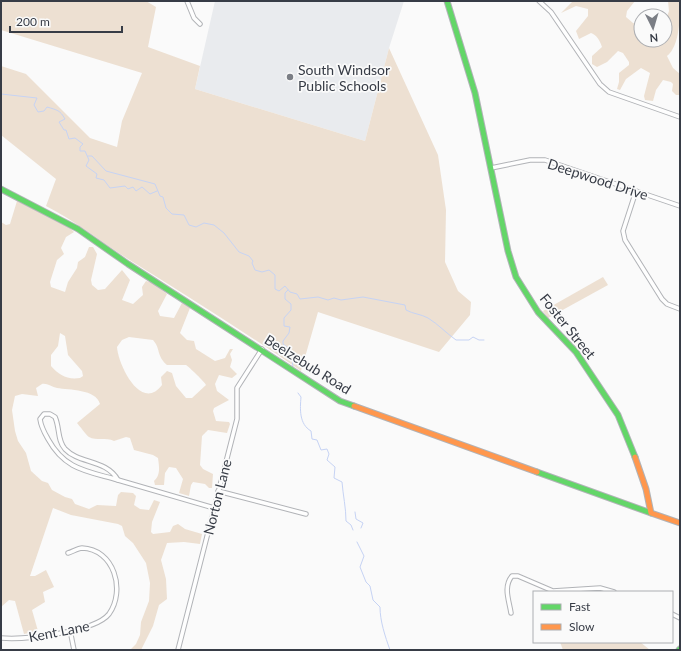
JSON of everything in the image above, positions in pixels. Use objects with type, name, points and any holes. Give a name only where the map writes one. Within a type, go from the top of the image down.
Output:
[{"type":"street","points":[[187,1],[194,18],[200,24]]},
{"type":"street","name":"Foster Street","points":[[447,1],[466,59],[508,251],[516,277],[538,312],[576,352],[618,414],[637,462],[651,512]]},
{"type":"street","points":[[539,1],[550,12],[600,84],[609,92],[680,117]]},
{"type":"street","name":"Deepwood Drive","points":[[491,168],[530,160],[545,160],[680,206]]},
{"type":"street","name":"Beelzebub Road","points":[[1,189],[78,229],[128,264],[262,349],[324,391],[359,409],[651,512]]},
{"type":"street","points":[[636,191],[623,231],[625,240],[662,299],[667,304],[680,309]]},
{"type":"street","name":"Norton Lane","points":[[178,650],[237,419],[237,388],[262,349]]},
{"type":"street","points":[[118,480],[115,474],[102,466],[71,454],[65,449],[59,439],[55,417],[50,414],[44,414],[40,419],[41,426],[50,443],[64,461],[71,465],[118,480],[214,508]]},
{"type":"street","points":[[218,491],[306,514]]},
{"type":"street","points":[[651,512],[680,523]]},
{"type":"street","name":"Kent Lane","points":[[1,638],[17,639],[70,630],[98,623],[108,614],[115,601],[117,587],[115,573],[109,562],[97,553],[82,548],[68,553]]},
{"type":"street","points":[[511,613],[507,590],[508,580],[512,576],[518,576],[553,591],[593,588],[609,591]]},
{"type":"street","points":[[70,630],[74,650]]},
{"type":"shaded area","points":[[1,1],[146,1],[156,7],[148,47],[200,66],[195,89],[365,141],[389,48],[438,155],[446,210],[445,262],[458,291],[471,302],[470,315],[439,352],[318,312],[301,371],[237,328],[46,206],[56,179],[1,135],[1,66],[26,74],[90,138],[117,147],[122,121],[142,73],[1,30]]},
{"type":"shaded area","name":"South Windsor Public Schools","points":[[215,1],[404,1],[389,48],[365,141],[195,89]]},
{"type":"shaded area","points":[[573,1],[635,1],[627,11],[626,17],[633,23],[633,48],[673,48],[667,56],[673,68],[680,74],[680,95],[676,95],[672,91],[673,84],[671,82],[663,80],[656,90],[653,101],[645,100],[644,96],[650,73],[641,68],[626,79],[620,90],[617,89],[619,73],[629,65],[629,62],[623,53],[618,51],[607,62],[597,67],[592,64],[592,56],[602,47],[597,37],[593,34],[591,33],[579,39],[576,31],[588,16],[588,9],[576,6],[561,13]]},
{"type":"shaded area","points":[[668,1],[680,1],[679,23],[675,45],[673,48],[673,8],[669,8]]},
{"type":"shaded area","points":[[17,201],[70,228],[74,232],[66,237],[61,248],[64,254],[57,260],[50,282],[51,287],[65,292],[68,282],[77,268],[78,262],[85,257],[89,247],[93,247],[97,254],[91,280],[92,285],[98,290],[105,289],[122,270],[130,280],[122,300],[133,304],[143,295],[142,287],[146,281],[153,283],[167,294],[158,311],[160,316],[174,318],[182,303],[190,308],[180,333],[187,340],[194,341],[196,349],[215,361],[225,358],[230,349],[233,349],[230,354],[232,360],[230,367],[237,374],[232,378],[219,375],[215,384],[217,391],[229,400],[214,408],[213,411],[216,421],[229,422],[230,424],[227,433],[208,430],[202,436],[200,465],[203,469],[213,474],[212,488],[209,488],[205,484],[193,482],[189,496],[179,493],[183,479],[176,468],[169,467],[165,473],[164,485],[155,485],[154,481],[158,476],[159,470],[158,458],[153,455],[134,450],[130,438],[126,437],[114,441],[108,439],[95,439],[88,436],[77,423],[100,404],[93,395],[82,391],[57,388],[42,384],[36,388],[38,396],[22,394],[15,396],[12,410],[18,441],[26,453],[31,471],[42,481],[48,483],[52,490],[72,499],[75,504],[89,509],[97,505],[116,506],[118,495],[121,492],[133,493],[136,496],[134,505],[140,509],[149,510],[154,500],[160,502],[152,522],[151,532],[153,534],[170,532],[173,526],[178,524],[185,529],[202,534],[200,544],[184,542],[167,543],[161,560],[166,579],[167,599],[159,605],[153,626],[141,650],[130,650],[136,644],[140,635],[141,622],[149,601],[150,583],[146,563],[133,543],[125,536],[122,526],[118,524],[71,515],[53,508],[30,576],[35,576],[46,570],[54,587],[43,592],[45,602],[32,610],[38,631],[24,634],[15,601],[9,600],[1,607],[1,222],[6,225],[10,224]],"holes":[[[60,333],[65,336],[68,355],[82,371],[83,376],[80,378],[64,376],[51,366],[51,355],[58,346]],[[129,337],[153,340],[157,346],[161,358],[167,365],[186,365],[206,385],[192,398],[186,398],[176,386],[172,373],[167,371],[161,377],[162,385],[154,392],[146,393],[139,390],[126,374],[118,355],[117,347],[122,340]]]},
{"type":"shaded area","points":[[603,277],[608,285],[548,318],[543,311]]},
{"type":"shaded area","points":[[560,643],[641,643],[650,650],[563,650]]},
{"type":"waterway","points":[[1,94],[37,98],[34,105],[38,112],[44,111],[47,107],[60,112],[65,119],[59,122],[64,130],[66,130],[69,139],[75,138],[83,144],[80,147],[80,151],[85,151],[89,160],[86,166],[97,174],[96,178],[104,180],[110,188],[125,186],[128,189],[133,187],[136,191],[142,187],[150,194],[157,191]]},
{"type":"waterway","points":[[88,156],[92,156],[106,171],[155,184],[160,196],[163,197],[166,208],[172,214],[184,215],[189,225],[196,227],[204,223],[214,225],[224,233],[239,252],[249,256],[253,261],[252,263],[255,270],[262,272],[269,270],[275,275],[275,289],[279,291],[285,286],[290,292],[297,294],[300,299],[318,297],[328,300],[334,298],[341,300],[363,297],[405,305],[406,310],[428,318],[456,340],[469,340],[473,337],[479,340],[484,340]]},
{"type":"waterway","points":[[288,290],[285,293],[285,299],[291,304],[291,310],[284,318],[284,326],[290,327],[289,333],[283,341],[283,344],[287,347],[289,359],[292,360],[293,367]]},
{"type":"waterway","points":[[298,393],[301,397],[302,420],[311,431],[312,439],[317,440],[321,450],[327,449],[329,454],[327,460],[335,467],[334,478],[342,482],[346,521],[351,525],[353,530]]},
{"type":"waterway","points":[[355,512],[356,519],[363,523],[361,528]]},
{"type":"waterway","points":[[357,542],[364,556],[360,567],[366,582],[370,586],[373,600],[380,607],[382,623],[390,650]]},
{"type":"traffic: fast","points":[[447,1],[475,93],[508,251],[516,277],[538,312],[576,352],[618,415],[635,457]]},
{"type":"traffic: fast","points":[[1,189],[78,229],[128,264],[340,401],[354,406]]},
{"type":"traffic: fast","points":[[537,472],[651,513]]},
{"type":"traffic: slow","points":[[354,406],[537,472]]},
{"type":"traffic: slow","points":[[635,457],[646,489],[651,513],[680,523]]},
{"type":"place","name":"South Windsor Public Schools","points":[[290,77]]}]
